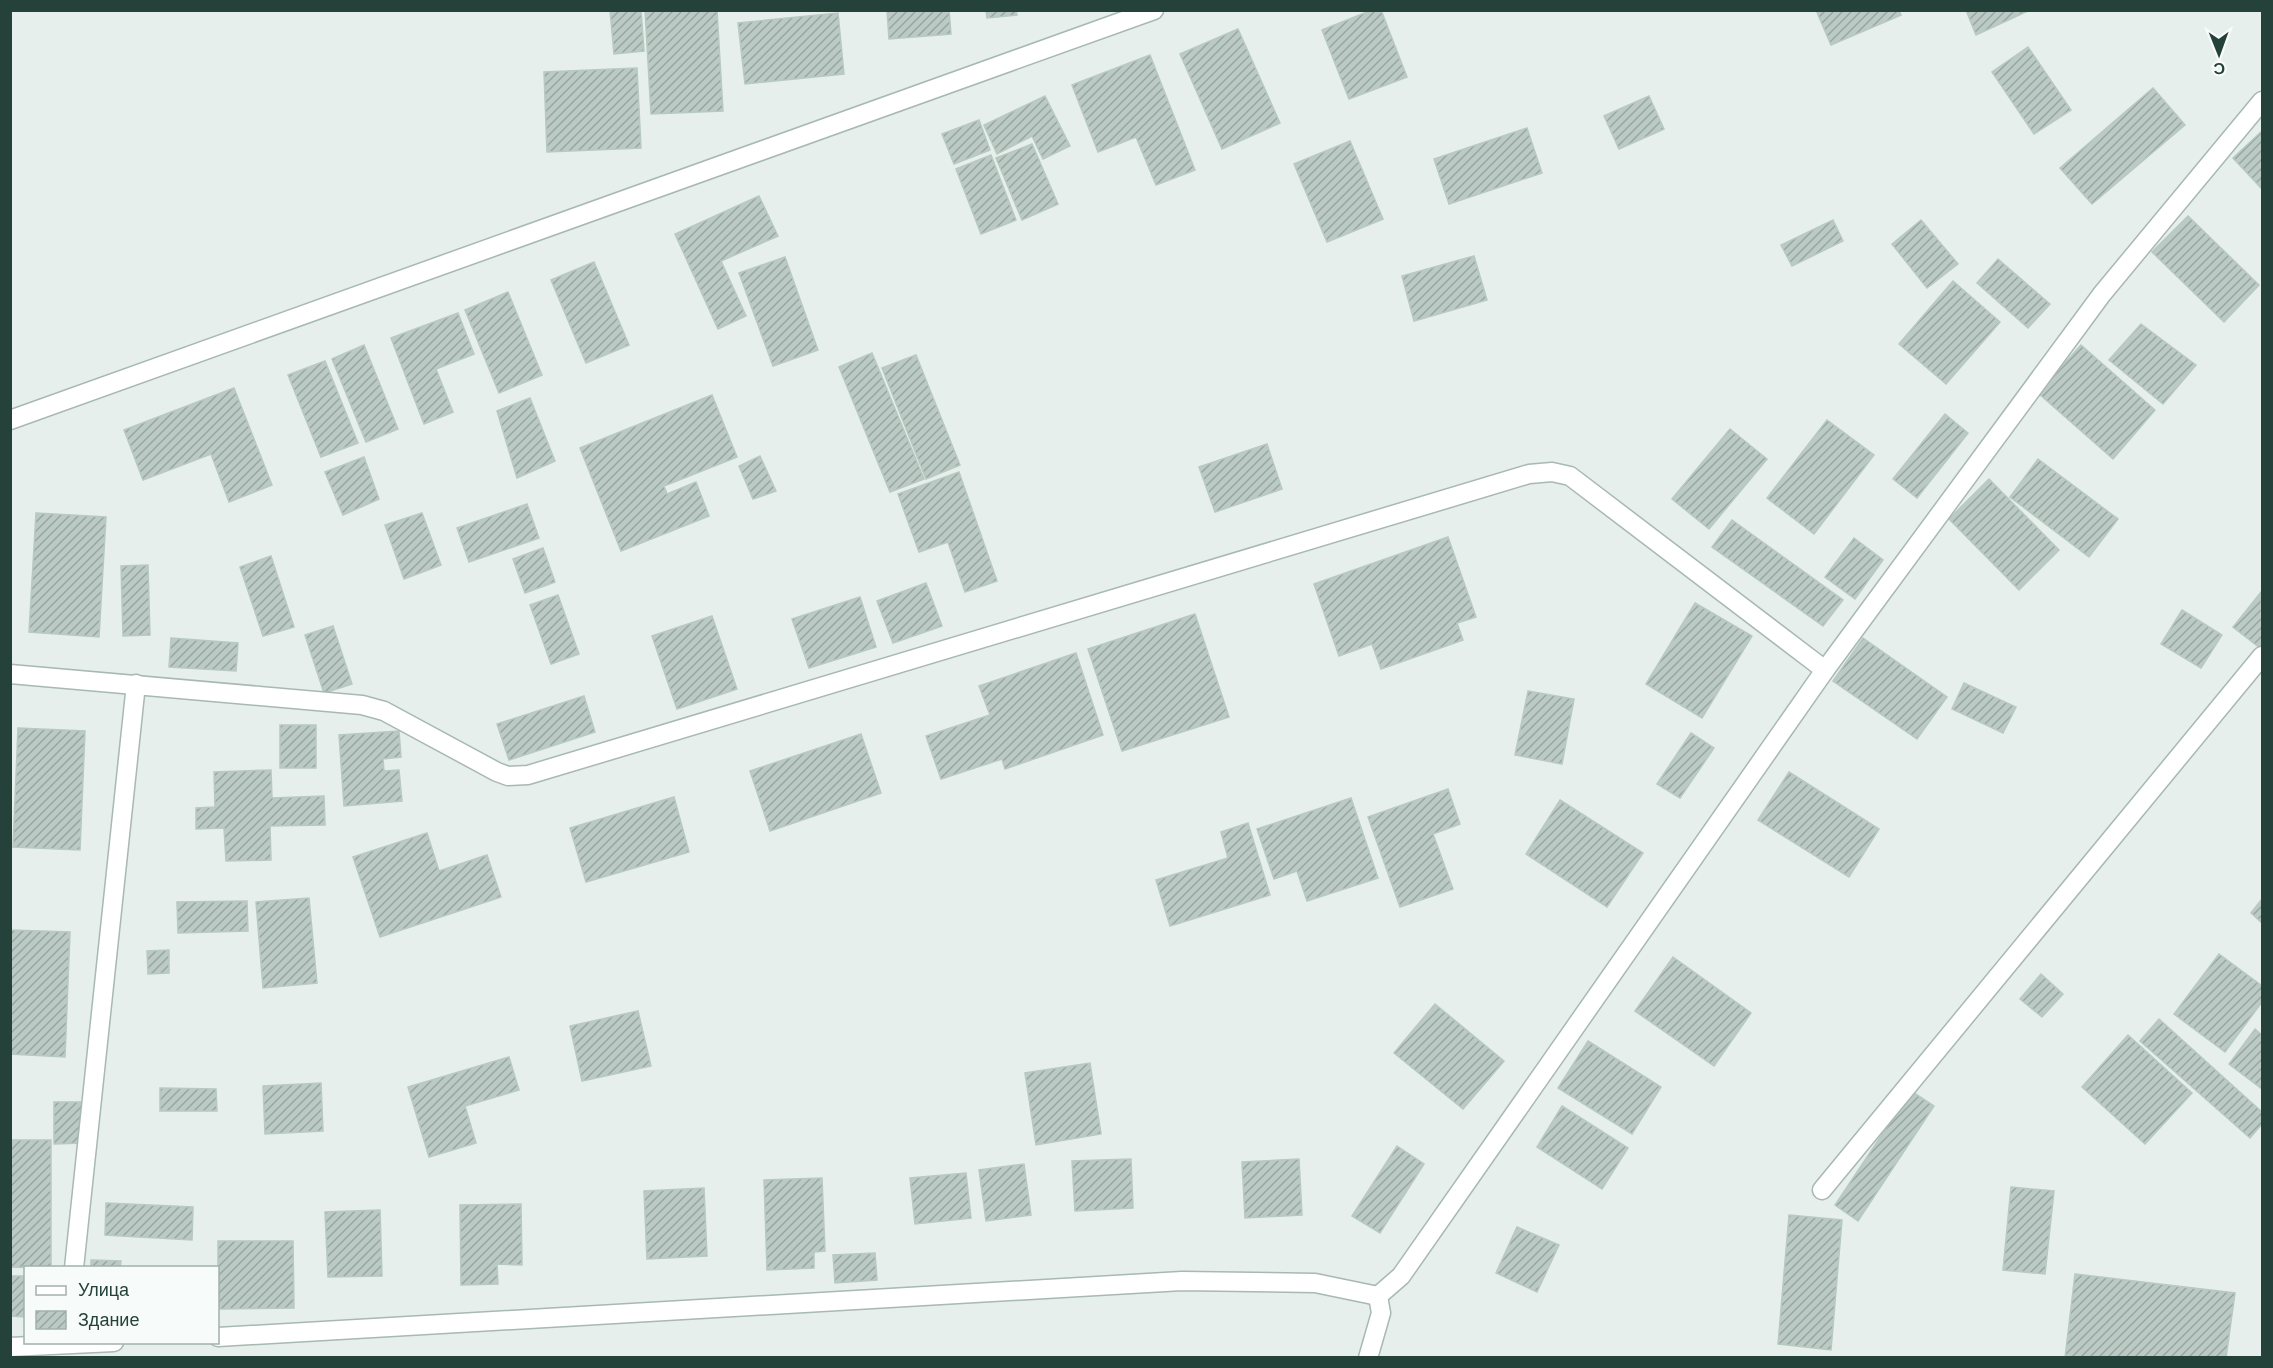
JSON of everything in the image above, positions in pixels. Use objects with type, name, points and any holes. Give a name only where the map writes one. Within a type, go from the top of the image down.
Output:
[{"type":"street","points":[[10,420],[1154,10]]},
{"type":"street","points":[[1378,1296],[1401,1276],[1825,670],[2102,294],[2262,101]]},
{"type":"street","points":[[10,674],[362,705],[384,711],[497,772],[508,776],[528,775],[1529,474],[1552,472],[1570,476],[1825,670]]},
{"type":"street","points":[[1822,1190],[2262,656]]},
{"type":"street","points":[[74,1266],[136,684]]},
{"type":"street","points":[[219,1337],[757,1308],[1182,1281],[1315,1283],[1378,1296]]},
{"type":"street","points":[[1368,1358],[1381,1313],[1378,1296]]},
{"type":"street","points":[[10,1347],[66,1344]]},
{"type":"building","points":[[610,10],[641,10],[644,51],[614,54]]},
{"type":"building","points":[[645,10],[717,10],[723,111],[651,114]]},
{"type":"building","points":[[887,10],[949,10],[951,34],[889,39]]},
{"type":"building","points":[[986,10],[1016,10],[1017,15],[987,18]]},
{"type":"building","points":[[1372,10],[1381,10],[1407,77],[1349,99],[1322,30]]},
{"type":"building","points":[[1816,10],[1899,10],[1901,15],[1831,45]]},
{"type":"building","points":[[1966,10],[2030,10],[1976,35]]},
{"type":"building","points":[[838,13],[844,74],[745,84],[738,23]]},
{"type":"building","points":[[1238,29],[1280,123],[1222,149],[1180,54]]},
{"type":"building","points":[[2028,47],[2071,110],[2034,134],[1992,72]]},
{"type":"building","points":[[1150,55],[1195,170],[1156,185],[1136,137],[1098,152],[1072,85]]},
{"type":"building","points":[[637,68],[641,148],[547,152],[544,72]]},
{"type":"building","points":[[2153,88],[2185,125],[2092,204],[2060,168]]},
{"type":"building","points":[[1045,96],[1070,146],[1043,159],[1032,136],[997,154],[984,125]]},
{"type":"building","points":[[1649,96],[1664,129],[1619,149],[1604,116]]},
{"type":"building","points":[[979,120],[990,150],[954,164],[942,134]]},
{"type":"building","points":[[1527,128],[1542,173],[1449,204],[1434,159]]},
{"type":"building","points":[[2262,131],[2262,189],[2233,158]]},
{"type":"building","points":[[1350,141],[1383,219],[1327,242],[1294,164]]},
{"type":"building","points":[[1032,144],[1058,204],[1022,220],[996,158]]},
{"type":"building","points":[[991,155],[1016,220],[981,234],[956,169]]},
{"type":"building","points":[[759,196],[778,236],[721,261],[746,316],[718,329],[675,234]]},
{"type":"building","points":[[2188,216],[2259,285],[2224,322],[2152,252]]},
{"type":"building","points":[[1833,220],[1843,241],[1792,266],[1781,245]]},
{"type":"building","points":[[1921,220],[1958,264],[1927,288],[1892,244]]},
{"type":"building","points":[[1474,256],[1487,300],[1414,321],[1402,276]]},
{"type":"building","points":[[785,257],[818,350],[773,366],[739,273]]},
{"type":"building","points":[[1998,259],[2050,304],[2028,328],[1977,283]]},
{"type":"building","points":[[594,262],[629,345],[586,363],[551,280]]},
{"type":"building","points":[[1953,281],[2000,322],[1946,384],[1899,344]]},
{"type":"building","points":[[508,292],[542,375],[499,393],[465,310]]},
{"type":"building","points":[[458,313],[474,354],[436,369],[453,412],[424,424],[391,338]]},
{"type":"building","points":[[2141,324],[2196,365],[2163,404],[2109,360]]},
{"type":"building","points":[[364,345],[398,429],[366,442],[332,359]]},
{"type":"building","points":[[2081,345],[2155,410],[2113,459],[2038,393]]},
{"type":"building","points":[[872,353],[924,479],[890,492],[839,367]]},
{"type":"building","points":[[916,355],[960,465],[926,479],[882,368]]},
{"type":"building","points":[[325,361],[358,443],[321,457],[288,375]]},
{"type":"building","points":[[234,388],[272,485],[229,502],[211,454],[143,480],[124,430]]},
{"type":"building","points":[[712,395],[737,457],[664,486],[667,494],[696,482],[709,516],[621,551],[580,448]]},
{"type":"building","points":[[530,398],[555,461],[517,478],[497,411]]},
{"type":"building","points":[[1945,414],[1968,433],[1917,498],[1893,479]]},
{"type":"building","points":[[1827,420],[1874,455],[1814,534],[1767,498]]},
{"type":"building","points":[[1730,429],[1767,459],[1709,529],[1672,499]]},
{"type":"building","points":[[1267,444],[1282,489],[1215,512],[1199,467]]},
{"type":"building","points":[[760,456],[776,491],[753,499],[739,466]]},
{"type":"building","points":[[364,457],[379,499],[343,515],[325,472]]},
{"type":"building","points":[[2038,459],[2118,519],[2089,557],[2010,497]]},
{"type":"building","points":[[959,472],[997,581],[965,592],[948,542],[919,552],[898,494]]},
{"type":"building","points":[[1989,479],[2059,550],[2019,590],[1949,519]]},
{"type":"building","points":[[527,504],[539,538],[469,562],[457,528]]},
{"type":"building","points":[[36,513],[106,517],[99,637],[29,632]]},
{"type":"building","points":[[422,513],[441,565],[404,579],[385,525]]},
{"type":"building","points":[[1732,520],[1843,600],[1823,626],[1712,547]]},
{"type":"building","points":[[1448,537],[1476,617],[1457,623],[1463,640],[1381,669],[1372,644],[1339,656],[1314,584]]},
{"type":"building","points":[[1854,538],[1883,560],[1855,599],[1825,577]]},
{"type":"building","points":[[543,548],[555,582],[525,593],[513,559]]},
{"type":"building","points":[[271,556],[294,627],[263,636],[240,567]]},
{"type":"building","points":[[148,565],[150,635],[123,636],[121,566]]},
{"type":"building","points":[[926,583],[942,626],[893,643],[877,601]]},
{"type":"building","points":[[2261,592],[2262,645],[2260,648],[2233,627]]},
{"type":"building","points":[[558,595],[579,654],[551,664],[530,605]]},
{"type":"building","points":[[860,597],[876,647],[809,668],[792,619]]},
{"type":"building","points":[[1695,603],[1752,636],[1702,718],[1646,684]]},
{"type":"building","points":[[2182,610],[2222,635],[2201,668],[2161,644]]},
{"type":"building","points":[[1195,614],[1229,717],[1122,751],[1088,649]]},
{"type":"building","points":[[712,616],[737,689],[677,709],[652,636]]},
{"type":"building","points":[[333,626],[352,684],[324,693],[305,635]]},
{"type":"building","points":[[171,638],[238,643],[236,671],[169,667]]},
{"type":"building","points":[[1863,638],[1947,697],[1917,739],[1833,681]]},
{"type":"building","points":[[1076,653],[1103,735],[1005,769],[1002,759],[941,779],[926,736],[990,715],[979,686]]},
{"type":"building","points":[[1964,683],[2016,707],[2003,733],[1952,709]]},
{"type":"building","points":[[1528,691],[1574,699],[1562,764],[1515,755]]},
{"type":"building","points":[[584,696],[595,732],[509,760],[497,724]]},
{"type":"building","points":[[280,725],[316,725],[316,768],[280,768]]},
{"type":"building","points":[[18,728],[85,731],[80,850],[13,847]]},
{"type":"building","points":[[399,731],[401,757],[383,759],[384,771],[399,770],[402,801],[344,806],[339,735]]},
{"type":"building","points":[[1691,733],[1714,748],[1680,798],[1657,784]]},
{"type":"building","points":[[861,734],[881,793],[770,831],[750,771]]},
{"type":"building","points":[[271,770],[272,798],[324,796],[325,825],[270,826],[271,860],[226,861],[224,828],[196,829],[196,808],[215,807],[214,772]]},
{"type":"building","points":[[1789,772],[1879,829],[1849,877],[1758,820]]},
{"type":"building","points":[[1448,789],[1460,824],[1433,834],[1453,889],[1400,907],[1368,817]]},
{"type":"building","points":[[674,797],[689,852],[586,882],[570,828]]},
{"type":"building","points":[[1351,798],[1378,878],[1307,901],[1297,871],[1274,879],[1257,829]]},
{"type":"building","points":[[1560,800],[1643,853],[1607,907],[1526,854]]},
{"type":"building","points":[[1248,823],[1270,895],[1170,926],[1156,880],[1228,858],[1221,832]]},
{"type":"building","points":[[427,833],[439,871],[487,855],[501,897],[380,937],[353,857]]},
{"type":"building","points":[[309,898],[317,983],[263,988],[256,902]]},
{"type":"building","points":[[2262,899],[2262,923],[2251,913]]},
{"type":"building","points":[[247,901],[248,931],[178,933],[177,902]]},
{"type":"building","points":[[10,930],[70,932],[65,1057],[10,1054]]},
{"type":"building","points":[[169,950],[169,973],[148,974],[147,951]]},
{"type":"building","points":[[2219,954],[2262,986],[2262,1002],[2225,1052],[2174,1014]]},
{"type":"building","points":[[1673,957],[1751,1013],[1714,1066],[1635,1011]]},
{"type":"building","points":[[2041,974],[2063,994],[2042,1017],[2020,999]]},
{"type":"building","points":[[1435,1004],[1504,1061],[1463,1109],[1394,1053]]},
{"type":"building","points":[[638,1011],[651,1066],[582,1081],[570,1026]]},
{"type":"building","points":[[2159,1019],[2262,1112],[2262,1124],[2250,1138],[2140,1041]]},
{"type":"building","points":[[2255,1029],[2262,1035],[2262,1089],[2229,1064]]},
{"type":"building","points":[[2128,1035],[2192,1093],[2145,1144],[2082,1087]]},
{"type":"building","points":[[1588,1041],[1661,1087],[1632,1134],[1558,1088]]},
{"type":"building","points":[[509,1057],[519,1090],[465,1106],[476,1143],[429,1157],[408,1087]]},
{"type":"building","points":[[1090,1063],[1101,1134],[1036,1145],[1025,1073]]},
{"type":"building","points":[[321,1083],[323,1131],[265,1134],[263,1086]]},
{"type":"building","points":[[160,1088],[216,1089],[217,1111],[160,1111]]},
{"type":"building","points":[[1911,1091],[1934,1106],[1858,1221],[1835,1205]]},
{"type":"building","points":[[54,1102],[82,1102],[83,1143],[54,1144]]},
{"type":"building","points":[[1562,1106],[1628,1148],[1602,1189],[1537,1147]]},
{"type":"building","points":[[10,1140],[51,1140],[51,1266],[10,1267]]},
{"type":"building","points":[[1397,1146],[1424,1164],[1380,1233],[1352,1216]]},
{"type":"building","points":[[1131,1159],[1133,1208],[1075,1211],[1072,1161]]},
{"type":"building","points":[[1299,1159],[1302,1215],[1245,1218],[1242,1162]]},
{"type":"building","points":[[1024,1164],[1031,1215],[986,1221],[979,1170]]},
{"type":"building","points":[[966,1173],[971,1218],[915,1224],[910,1178]]},
{"type":"building","points":[[822,1178],[825,1251],[814,1252],[814,1268],[767,1270],[764,1180]]},
{"type":"building","points":[[2011,1187],[2054,1191],[2045,1274],[2003,1270]]},
{"type":"building","points":[[704,1188],[707,1256],[647,1259],[644,1191]]},
{"type":"building","points":[[106,1203],[193,1207],[192,1240],[105,1235]]},
{"type":"building","points":[[521,1204],[522,1265],[497,1264],[498,1284],[461,1285],[460,1205]]},
{"type":"building","points":[[380,1210],[382,1276],[328,1277],[325,1212]]},
{"type":"building","points":[[1789,1215],[1842,1220],[1831,1350],[1778,1344]]},
{"type":"building","points":[[1517,1227],[1559,1245],[1537,1292],[1496,1273]]},
{"type":"building","points":[[218,1241],[293,1241],[294,1308],[219,1309]]},
{"type":"building","points":[[875,1253],[877,1280],[835,1283],[833,1255]]},
{"type":"building","points":[[91,1260],[121,1261],[120,1266],[91,1266]]},
{"type":"building","points":[[2075,1274],[2235,1293],[2226,1358],[2065,1358]]},
{"type":"building","points":[[10,1276],[24,1276],[24,1317],[10,1316]]}]
